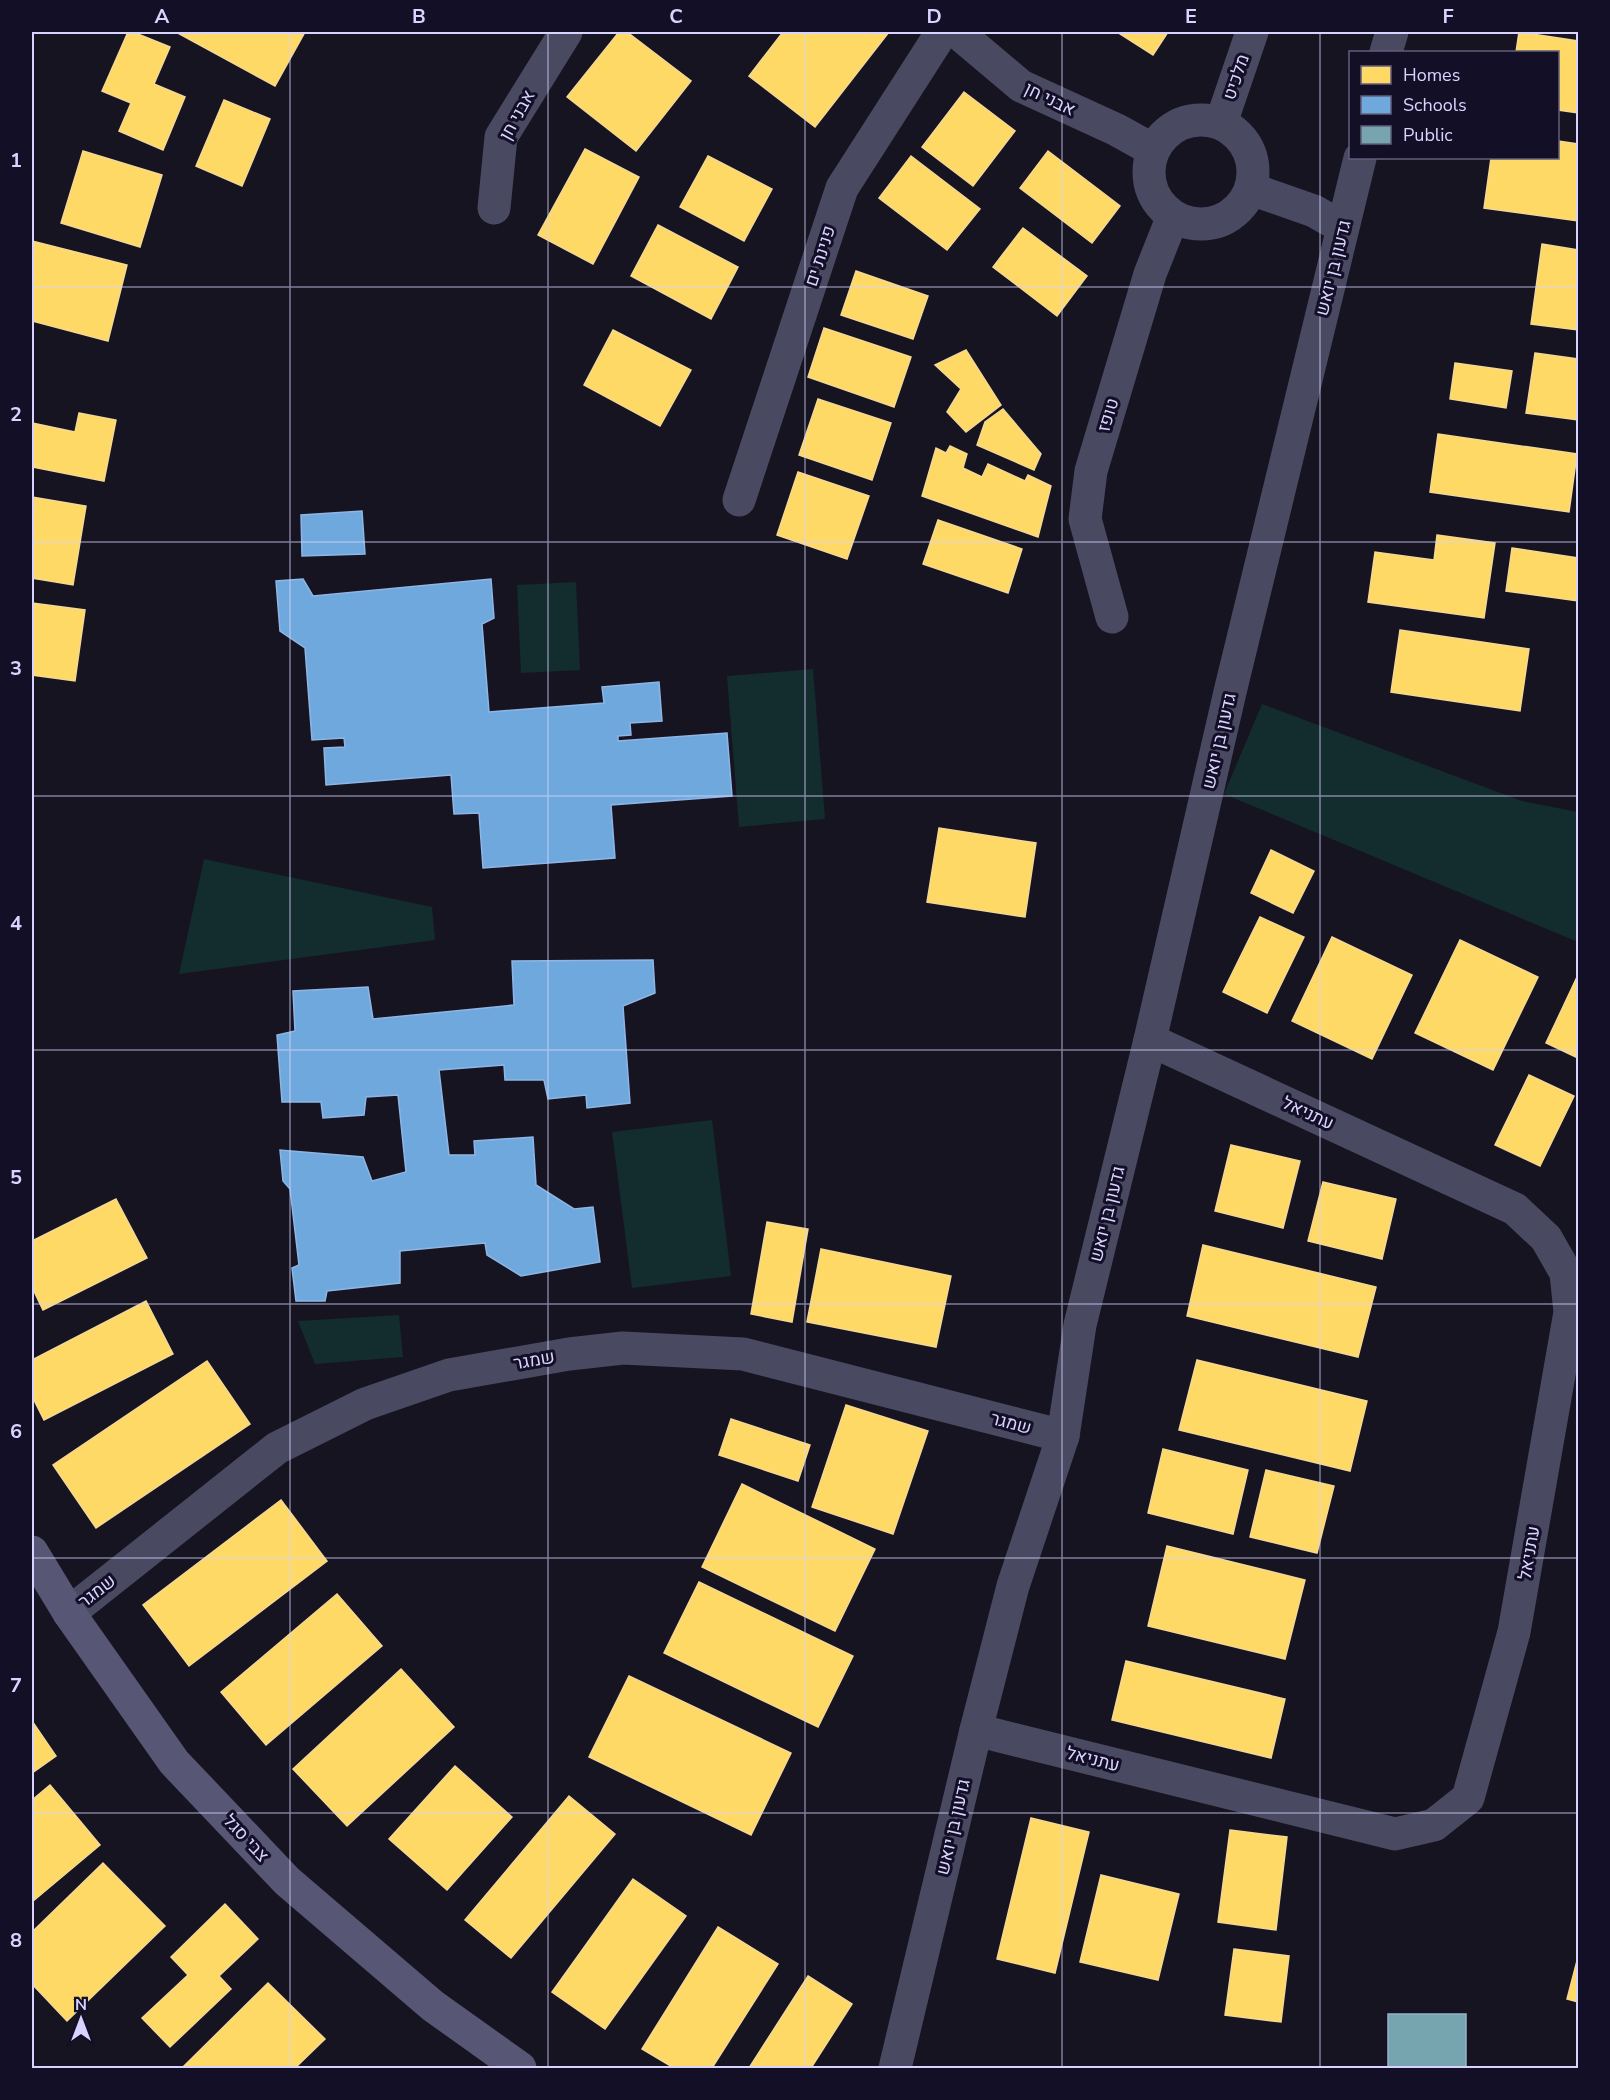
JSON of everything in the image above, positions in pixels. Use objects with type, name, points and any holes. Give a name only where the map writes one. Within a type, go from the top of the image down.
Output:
[{"type":"street","name":"אבני חן","points":[[494,208],[501,137],[566,32]]},
{"type":"street","name":"פנינת ים","points":[[738,500],[842,188],[942,32]]},
{"type":"street","name":"אבני חן","points":[[957,32],[1021,86],[1117,130],[1154,150]]},
{"type":"street","name":"מלכיט","points":[[1221,123],[1252,32]]},
{"type":"street","points":[[1386,51],[1392,32]]},
{"type":"street","points":[[1205,120],[1221,123],[1245,144],[1252,158],[1254,173],[1251,189],[1244,203],[1233,214],[1219,221],[1203,224],[1188,223],[1173,216],[1161,206],[1153,194],[1149,179],[1149,164],[1162,137],[1174,127],[1189,121],[1205,120]]},
{"type":"street","name":"גדעון בן יואש","points":[[895,2068],[976,1731],[1150,1040],[1230,692],[1360,159]]},
{"type":"street","points":[[1251,189],[1314,211],[1342,227]]},
{"type":"street","name":"טופז","points":[[1112,617],[1085,519],[1091,471],[1150,274],[1173,216]]},
{"type":"street","name":"עתניאל","points":[[976,1731],[1395,1834],[1434,1825],[1468,1798],[1514,1632],[1570,1312],[1566,1273],[1546,1238],[1515,1209],[1150,1040]]},
{"type":"street","name":"שמגר","points":[[69,1613],[277,1448],[365,1404],[449,1375],[569,1353],[623,1348],[743,1353],[1050,1433]]},
{"type":"street","name":"צבי סגל","points":[[32,1552],[69,1613],[174,1762],[287,1881],[433,2006],[520,2068]]},
{"type":"green space","points":[[576,582],[580,670],[521,673],[517,585]]},
{"type":"green space","points":[[813,669],[825,819],[739,827],[727,676]]},
{"type":"green space","points":[[1262,704],[1522,801],[1578,812],[1578,942],[1224,794]]},
{"type":"green space","points":[[204,859],[432,907],[435,940],[179,974]]},
{"type":"green space","points":[[712,1120],[731,1276],[632,1288],[612,1132]]},
{"type":"green space","points":[[399,1315],[403,1357],[315,1364],[298,1321]]},
{"type":"building: Homes","points":[[128,32],[170,47],[154,84],[185,97],[163,150],[119,131],[131,103],[102,91]]},
{"type":"building: Homes","points":[[176,32],[305,32],[275,86]]},
{"type":"building: Homes","points":[[619,32],[627,32],[691,81],[636,151],[567,97]]},
{"type":"building: Homes","points":[[783,32],[889,32],[815,127],[749,76]]},
{"type":"building: Homes","points":[[1117,32],[1168,32],[1153,55]]},
{"type":"building: Homes","points":[[1519,32],[1578,41],[1578,113],[1559,110],[1559,51],[1516,51]]},
{"type":"building: Homes","points":[[964,92],[1015,131],[973,186],[922,147]]},
{"type":"building: Homes","points":[[224,100],[270,119],[242,186],[196,166]]},
{"type":"building: Homes","points":[[1559,141],[1578,144],[1578,221],[1484,208],[1491,159],[1559,159]]},
{"type":"building: Homes","points":[[585,149],[639,177],[593,264],[538,235]]},
{"type":"building: Homes","points":[[83,151],[162,175],[140,247],[61,223]]},
{"type":"building: Homes","points":[[1048,151],[1120,206],[1092,243],[1020,188]]},
{"type":"building: Homes","points":[[708,156],[772,189],[744,241],[680,207]]},
{"type":"building: Homes","points":[[911,156],[980,209],[947,250],[879,198]]},
{"type":"building: Homes","points":[[658,225],[738,267],[711,319],[631,276]]},
{"type":"building: Homes","points":[[1023,228],[1087,276],[1057,316],[993,267]]},
{"type":"building: Homes","points":[[32,241],[127,265],[108,341],[32,321]]},
{"type":"building: Homes","points":[[1542,244],[1578,250],[1578,330],[1531,324]]},
{"type":"building: Homes","points":[[856,271],[928,296],[913,339],[841,315]]},
{"type":"building: Homes","points":[[824,328],[911,357],[894,407],[808,377]]},
{"type":"building: Homes","points":[[613,330],[691,370],[660,426],[584,385]]},
{"type":"building: Homes","points":[[966,350],[1001,405],[966,432],[947,412],[961,389],[935,365]]},
{"type":"building: Homes","points":[[1535,353],[1578,359],[1578,420],[1526,413]]},
{"type":"building: Homes","points":[[1455,363],[1512,371],[1506,408],[1450,399]]},
{"type":"building: Homes","points":[[818,399],[891,423],[872,480],[799,455]]},
{"type":"building: Homes","points":[[1003,409],[1041,454],[1034,470],[977,445],[985,422]]},
{"type":"building: Homes","points":[[79,413],[116,420],[104,481],[32,467],[32,423],[75,432]]},
{"type":"building: Homes","points":[[1438,434],[1577,454],[1569,512],[1430,492]]},
{"type":"building: Homes","points":[[950,446],[967,454],[963,468],[982,477],[988,464],[1025,481],[1028,475],[1051,486],[1038,537],[922,496],[936,448],[946,453]]},
{"type":"building: Homes","points":[[798,472],[869,496],[847,559],[777,535]]},
{"type":"building: Homes","points":[[32,497],[86,506],[73,585],[32,578]]},
{"type":"building: Homes","points":[[938,520],[1022,549],[1008,593],[923,564]]},
{"type":"building: Homes","points":[[1437,535],[1495,543],[1484,618],[1368,602],[1375,552],[1434,560]]},
{"type":"building: Homes","points":[[1512,548],[1578,558],[1578,601],[1506,591]]},
{"type":"building: Homes","points":[[32,603],[85,610],[75,681],[32,675]]},
{"type":"building: Homes","points":[[1400,630],[1529,649],[1520,711],[1391,692]]},
{"type":"building: Homes","points":[[939,828],[1036,843],[1025,917],[927,902]]},
{"type":"building: Homes","points":[[1271,850],[1314,871],[1293,913],[1251,893]]},
{"type":"building: Homes","points":[[1260,917],[1304,937],[1267,1013],[1223,992]]},
{"type":"building: Homes","points":[[1332,937],[1412,975],[1372,1059],[1292,1021]]},
{"type":"building: Homes","points":[[1460,940],[1538,977],[1493,1070],[1415,1033]]},
{"type":"building: Homes","points":[[1578,978],[1578,1058],[1546,1043]]},
{"type":"building: Homes","points":[[1529,1075],[1574,1096],[1540,1166],[1495,1145]]},
{"type":"building: Homes","points":[[1231,1145],[1300,1161],[1283,1228],[1215,1211]]},
{"type":"building: Homes","points":[[1323,1182],[1396,1199],[1382,1259],[1308,1241]]},
{"type":"building: Homes","points":[[116,1199],[147,1258],[43,1310],[32,1287],[32,1241]]},
{"type":"building: Homes","points":[[767,1222],[808,1229],[792,1322],[751,1314]]},
{"type":"building: Homes","points":[[1203,1245],[1376,1287],[1358,1357],[1187,1316]]},
{"type":"building: Homes","points":[[821,1249],[951,1276],[936,1347],[807,1322]]},
{"type":"building: Homes","points":[[146,1301],[173,1354],[44,1420],[32,1396],[32,1360]]},
{"type":"building: Homes","points":[[1197,1360],[1367,1401],[1350,1471],[1179,1430]]},
{"type":"building: Homes","points":[[207,1361],[250,1424],[96,1528],[53,1465]]},
{"type":"building: Homes","points":[[846,1405],[928,1431],[893,1534],[812,1507]]},
{"type":"building: Homes","points":[[731,1419],[810,1445],[798,1481],[719,1455]]},
{"type":"building: Homes","points":[[1163,1449],[1248,1470],[1233,1534],[1148,1513]]},
{"type":"building: Homes","points":[[1266,1470],[1334,1486],[1317,1553],[1250,1537]]},
{"type":"building: Homes","points":[[742,1484],[875,1549],[835,1631],[702,1567]]},
{"type":"building: Homes","points":[[281,1500],[327,1561],[189,1666],[143,1605]]},
{"type":"building: Homes","points":[[1167,1546],[1305,1580],[1285,1659],[1148,1626]]},
{"type":"building: Homes","points":[[699,1582],[853,1656],[818,1727],[664,1653]]},
{"type":"building: Homes","points":[[337,1594],[382,1646],[266,1745],[221,1692]]},
{"type":"building: Homes","points":[[1126,1661],[1285,1699],[1271,1758],[1112,1720]]},
{"type":"building: Homes","points":[[401,1669],[454,1727],[347,1826],[293,1769]]},
{"type":"building: Homes","points":[[629,1676],[791,1753],[751,1835],[589,1757]]},
{"type":"building: Homes","points":[[32,1721],[56,1756],[32,1773]]},
{"type":"building: Homes","points":[[455,1766],[512,1817],[447,1890],[389,1839]]},
{"type":"building: Homes","points":[[50,1785],[100,1845],[32,1902],[32,1800]]},
{"type":"building: Homes","points":[[569,1796],[615,1834],[511,1958],[465,1920]]},
{"type":"building: Homes","points":[[1031,1818],[1089,1832],[1055,1973],[997,1959]]},
{"type":"building: Homes","points":[[1230,1830],[1287,1837],[1276,1930],[1218,1922]]},
{"type":"building: Homes","points":[[103,1863],[165,1926],[67,2021],[32,1984],[32,1932]]},
{"type":"building: Homes","points":[[1101,1875],[1179,1894],[1158,1980],[1080,1962]]},
{"type":"building: Homes","points":[[633,1879],[686,1916],[605,2029],[552,1992]]},
{"type":"building: Homes","points":[[225,1904],[258,1939],[219,1976],[231,1989],[170,2047],[142,2018],[188,1975],[171,1957]]},
{"type":"building: Homes","points":[[718,1927],[778,1964],[712,2068],[674,2068],[642,2049]]},
{"type":"building: Homes","points":[[1234,1949],[1289,1956],[1281,2022],[1225,2015]]},
{"type":"building: Homes","points":[[1578,1957],[1578,2002],[1567,1999]]},
{"type":"building: Homes","points":[[808,1976],[852,2004],[811,2068],[749,2068]]},
{"type":"building: Homes","points":[[268,1983],[325,2039],[295,2068],[182,2068]]},
{"type":"building: Schools","points":[[362,511],[365,554],[302,556],[301,515]]},
{"type":"building: Schools","points":[[303,579],[313,596],[491,579],[494,618],[482,624],[489,712],[604,703],[602,687],[659,682],[662,721],[630,723],[631,735],[618,736],[618,741],[727,733],[732,796],[611,805],[615,858],[483,868],[479,813],[454,814],[451,775],[326,785],[324,748],[345,747],[344,738],[312,740],[305,648],[280,631],[276,581]]},
{"type":"building: Schools","points":[[653,960],[655,993],[623,1006],[630,1103],[587,1108],[586,1095],[548,1099],[544,1080],[505,1080],[504,1065],[439,1070],[449,1155],[475,1155],[474,1141],[533,1137],[536,1185],[574,1209],[593,1207],[600,1262],[521,1276],[487,1255],[485,1243],[400,1251],[400,1283],[327,1291],[325,1301],[296,1301],[292,1268],[299,1265],[290,1189],[283,1181],[280,1150],[363,1157],[372,1181],[406,1172],[398,1095],[366,1097],[364,1115],[323,1118],[321,1102],[282,1102],[277,1035],[295,1031],[293,991],[368,987],[373,1019],[514,1005],[512,961]]},
{"type":"building: Public","points":[[1388,2014],[1466,2014],[1466,2068],[1388,2068]]}]
